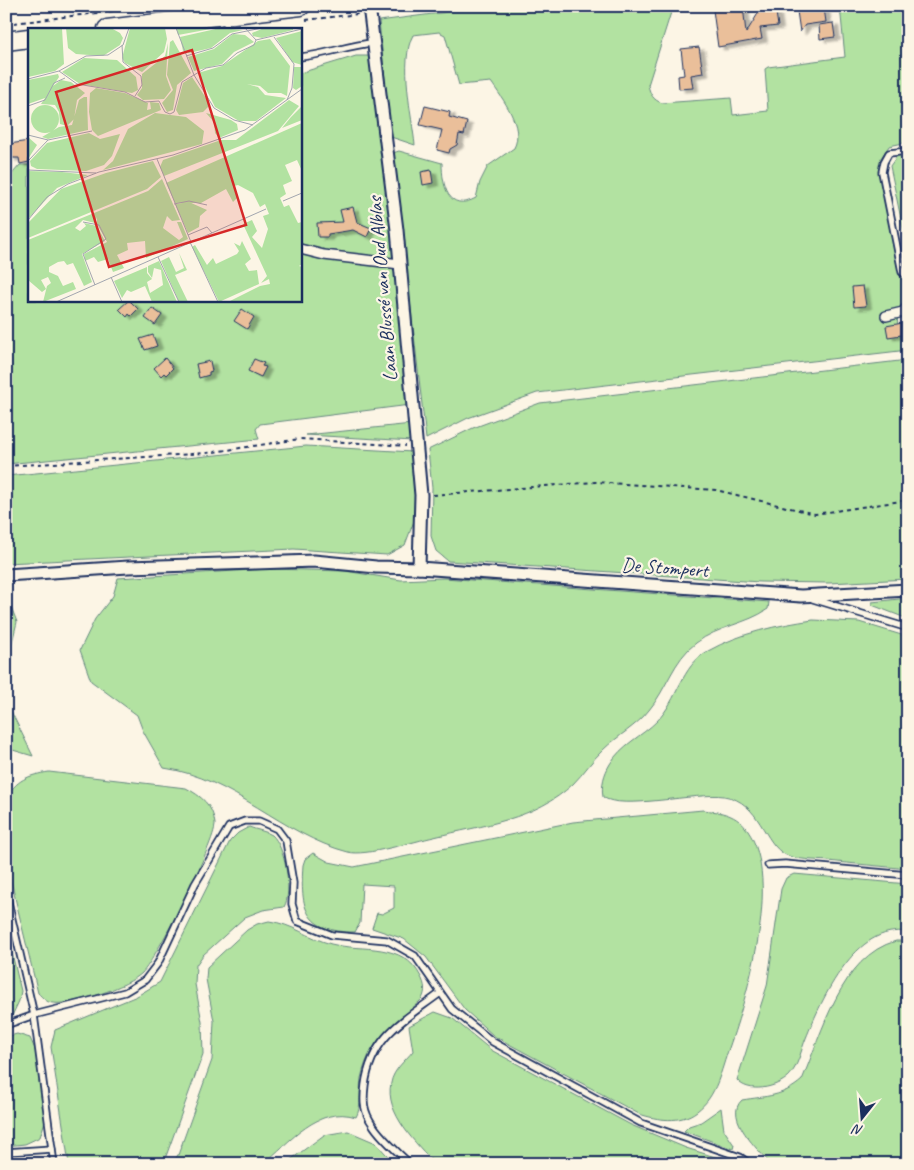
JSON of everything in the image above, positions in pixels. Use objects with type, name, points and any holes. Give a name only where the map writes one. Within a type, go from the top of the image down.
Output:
[{"type":"main road","points":[[124,28],[226,22],[302,13]]},
{"type":"main road","points":[[6,41],[28,38]]},
{"type":"street","name":"Laan Blussé van Oud Alblas","points":[[369,9],[400,264],[421,496],[419,568]]},
{"type":"street","points":[[301,249],[324,255],[400,264]]},
{"type":"street","points":[[886,316],[903,312],[908,306]]},
{"type":"street","name":"De Stompert","points":[[6,575],[128,567],[314,561],[376,568],[419,568],[801,596],[908,590]]},
{"type":"lane","points":[[301,57],[328,53],[352,45],[373,43]]},
{"type":"lane","points":[[908,151],[889,154],[884,162],[882,172],[902,272],[908,277]]},
{"type":"lane","points":[[801,596],[908,628]]},
{"type":"lane","points":[[6,1025],[34,1015],[125,992],[145,980],[158,963],[195,884],[228,827],[245,821],[259,821],[277,829],[286,841],[293,883],[292,904],[297,921],[332,936],[387,940],[415,956],[452,1009],[493,1042],[641,1123],[740,1157],[750,1164]]},
{"type":"lane","points":[[768,865],[785,864],[908,875]]},
{"type":"lane","points":[[6,893],[34,1015],[54,1164]]},
{"type":"lane","points":[[410,1164],[373,1126],[363,1106],[367,1073],[376,1049],[394,1028],[440,994]]},
{"type":"lane","points":[[6,1152],[52,1149]]},
{"type":"path","points":[[6,24],[155,6]]},
{"type":"path","points":[[302,13],[420,6]]},
{"type":"path","points":[[6,466],[207,453],[300,439],[416,447]]},
{"type":"path","points":[[421,496],[594,482],[716,490],[815,514],[908,500]]},
{"type":"green space","points":[[494,6],[673,6],[648,85],[651,94],[662,103],[731,98],[733,115],[768,111],[765,69],[768,67],[845,57],[840,6],[907,6],[908,142],[889,146],[881,158],[881,169],[902,270],[908,279],[908,304],[897,312],[898,331],[908,319],[908,350],[537,393],[468,418],[426,439],[393,153],[399,151],[442,163],[443,180],[448,194],[459,202],[467,202],[476,198],[480,182],[488,166],[514,148],[517,140],[517,131],[511,113],[491,82],[459,85],[445,35],[439,32],[413,35],[409,46],[407,74],[415,145],[391,137],[379,21]]},
{"type":"green space","points":[[356,56],[369,56],[394,258],[322,251],[301,245],[301,73]]},
{"type":"green space","points":[[908,154],[908,253],[890,166],[897,156]]},
{"type":"green space","points":[[20,165],[28,165],[28,301],[301,301],[301,253],[395,267],[410,405],[260,424],[256,429],[259,439],[6,464],[6,181]]},
{"type":"green space","points":[[908,360],[908,579],[829,583],[760,582],[448,561],[436,551],[431,536],[432,488],[428,450],[473,428],[540,403]]},
{"type":"green space","points":[[412,424],[413,441],[306,435]]},
{"type":"green space","points":[[306,446],[413,452],[417,513],[405,545],[387,555],[294,549],[6,563],[6,476]]},
{"type":"green space","points":[[269,569],[345,571],[401,580],[444,578],[769,602],[768,609],[760,614],[705,637],[688,650],[644,716],[603,750],[573,784],[542,806],[508,820],[390,848],[356,853],[324,844],[301,833],[236,794],[213,783],[189,774],[164,768],[143,731],[137,715],[91,681],[80,650],[95,619],[113,596],[118,578]]},
{"type":"green space","points":[[6,594],[17,622],[6,667]]},
{"type":"green space","points":[[908,598],[908,619],[872,605],[872,602]]},
{"type":"green space","points":[[813,620],[859,622],[908,637],[908,869],[807,860],[786,855],[778,850],[754,814],[746,806],[724,796],[696,796],[642,802],[612,801],[603,797],[602,788],[605,776],[615,757],[664,713],[686,674],[699,657],[733,639],[773,627]]},
{"type":"green space","points":[[6,701],[33,756],[6,748]]},
{"type":"green space","points":[[49,772],[186,788],[197,794],[209,806],[215,824],[213,835],[184,900],[142,973],[125,984],[100,994],[62,1003],[49,1002],[38,993],[6,860],[6,799],[18,783],[29,777]]},
{"type":"green space","points":[[703,810],[734,817],[748,831],[758,853],[762,879],[762,908],[752,970],[718,1082],[704,1105],[683,1118],[669,1120],[639,1114],[494,1036],[465,1010],[426,957],[404,939],[372,928],[377,913],[382,914],[394,908],[394,886],[362,884],[360,923],[355,932],[325,928],[309,915],[305,906],[302,881],[303,865],[305,859],[313,853],[329,862],[354,867],[573,822]]},
{"type":"green space","points":[[249,827],[272,835],[277,841],[284,859],[288,881],[287,900],[284,907],[263,910],[245,917],[203,955],[196,965],[195,984],[202,1022],[203,1054],[165,1159],[162,1164],[69,1164],[51,1047],[55,1030],[137,996],[160,982],[230,841],[238,833]]},
{"type":"green space","points":[[794,874],[908,884],[908,932],[889,932],[872,939],[857,951],[831,985],[806,1038],[797,1063],[789,1076],[777,1084],[763,1088],[748,1087],[737,1080],[767,986],[781,889],[786,878]]},
{"type":"green space","points":[[269,921],[285,925],[331,944],[381,950],[404,958],[421,977],[424,988],[422,999],[377,1041],[371,1051],[361,1078],[360,1104],[356,1117],[329,1116],[317,1121],[294,1136],[263,1164],[172,1164],[178,1155],[212,1060],[214,1021],[206,979],[207,967],[247,930],[257,924]]},
{"type":"green space","points":[[6,928],[21,991],[19,1001],[11,1018],[6,1020]]},
{"type":"green space","points":[[896,941],[908,941],[908,1164],[771,1164],[745,1134],[737,1115],[737,1107],[742,1100],[781,1093],[802,1080],[826,1019],[847,979],[861,962],[877,949]]},
{"type":"green space","points":[[435,1012],[452,1018],[491,1050],[631,1125],[686,1148],[738,1164],[435,1164],[411,1137],[397,1117],[392,1106],[390,1094],[394,1074],[413,1051],[409,1026]]},
{"type":"green space","points":[[17,1034],[30,1038],[35,1049],[47,1115],[40,1137],[25,1144],[6,1146],[6,1037]]},
{"type":"green space","points":[[721,1108],[724,1130],[734,1145],[733,1149],[684,1131],[689,1126],[701,1122]]},
{"type":"green space","points":[[348,1131],[376,1143],[395,1164],[285,1164],[324,1135]]},
{"type":"building","points":[[723,6],[743,6],[746,33],[762,7],[775,6],[778,26],[760,28],[762,39],[718,47],[713,10],[723,9]]},
{"type":"building","points":[[818,7],[824,8],[826,22],[805,25],[800,32],[797,11]]},
{"type":"building","points":[[833,23],[835,37],[820,39],[819,25]]},
{"type":"building","points":[[699,47],[703,73],[691,75],[693,88],[679,89],[678,76],[684,75],[681,49]]},
{"type":"building","points":[[425,106],[450,112],[449,117],[467,122],[464,135],[459,134],[457,145],[450,149],[449,153],[437,150],[442,130],[420,125]]},
{"type":"building","points":[[28,141],[28,162],[20,164],[19,158],[10,158],[9,144]]},
{"type":"building","points":[[431,170],[433,183],[423,185],[421,172]]},
{"type":"building","points":[[353,207],[357,222],[371,228],[367,237],[353,230],[328,234],[328,237],[318,237],[317,223],[343,222],[340,210]]},
{"type":"building","points":[[863,286],[866,306],[854,307],[852,287]]},
{"type":"building","points":[[130,301],[138,309],[131,316],[129,314],[127,317],[119,309]]},
{"type":"building","points":[[152,308],[162,315],[155,325],[145,318]]},
{"type":"building","points":[[242,309],[254,317],[247,329],[234,321]]},
{"type":"building","points":[[908,322],[908,334],[888,337],[886,326]]},
{"type":"building","points":[[153,335],[157,346],[145,350],[140,339]]},
{"type":"building","points":[[165,358],[173,368],[166,375],[164,373],[161,376],[154,368]]},
{"type":"building","points":[[254,359],[264,363],[262,366],[266,367],[261,377],[248,371]]},
{"type":"building","points":[[210,361],[212,371],[209,372],[209,375],[199,378],[196,364]]}]
